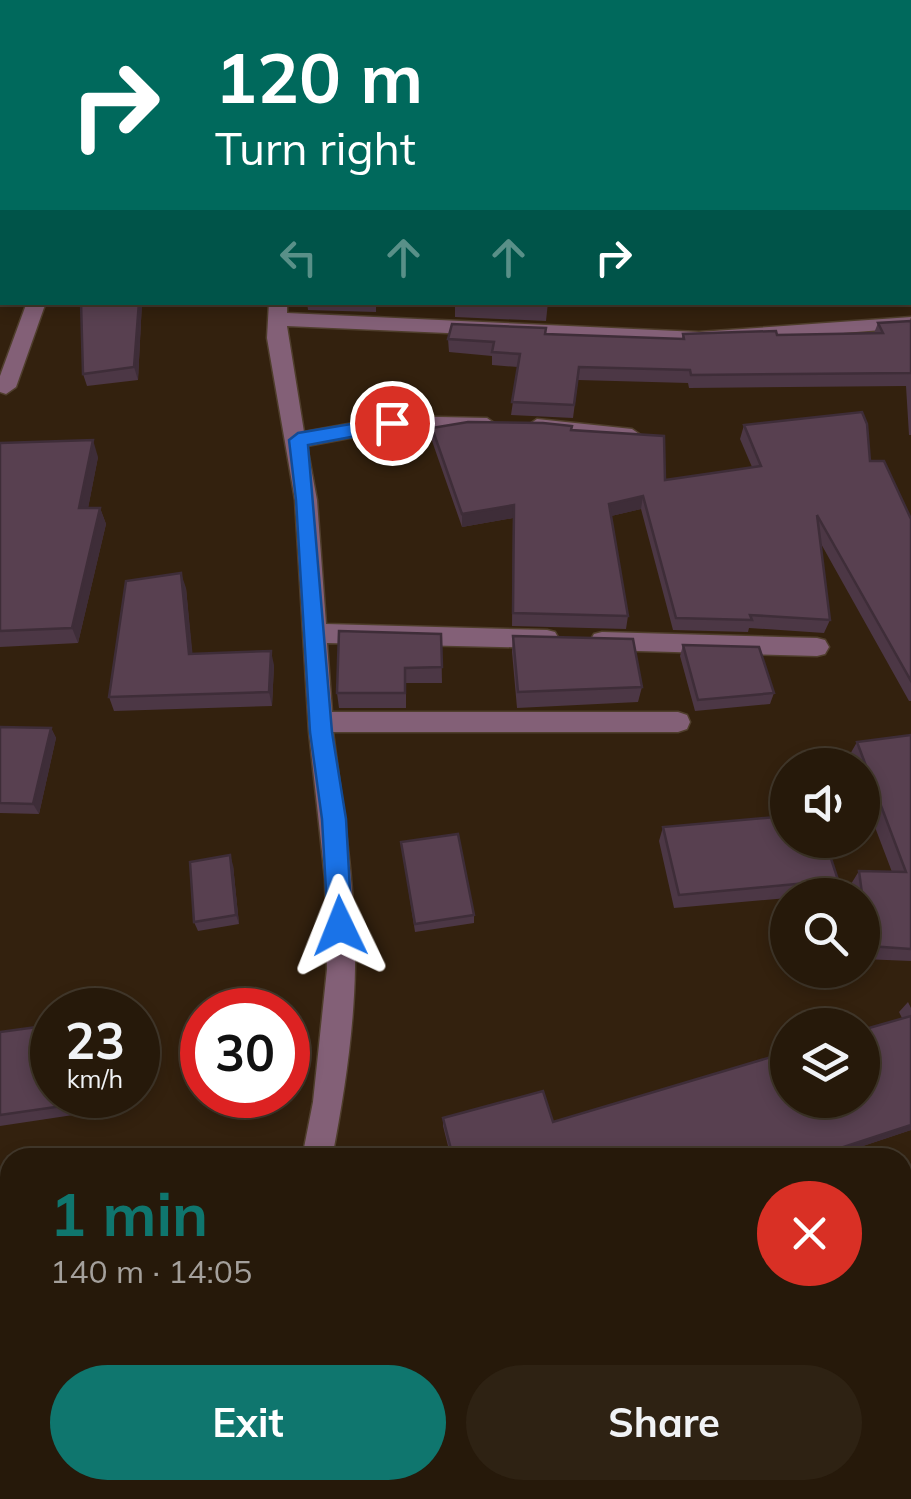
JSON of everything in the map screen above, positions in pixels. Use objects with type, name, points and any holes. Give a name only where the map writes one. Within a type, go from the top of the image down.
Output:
[{"type":"street","points":[[6,387],[36,305]]},
{"type":"street","points":[[319,1148],[328,1102],[341,969],[334,819],[321,722],[298,440],[277,338],[278,311],[699,338],[908,322]]},
{"type":"street","points":[[298,440],[392,423],[514,425],[657,438]]},
{"type":"street","points":[[315,633],[817,647]]},
{"type":"street","points":[[321,722],[678,722]]},
{"type":"building","points":[[81,305],[139,305],[134,367],[83,374]]},
{"type":"building","points":[[911,321],[911,373],[691,375],[690,370],[579,367],[574,405],[512,402],[520,354],[492,352],[494,342],[448,339],[452,324],[546,328],[545,334],[684,339],[683,334],[739,332],[883,333],[878,323]]},
{"type":"building","points":[[862,412],[867,424],[870,461],[884,461],[911,519],[911,681],[817,515],[830,620],[750,615],[752,620],[676,618],[643,496],[609,504],[628,616],[513,613],[514,505],[462,514],[432,428],[468,422],[543,423],[572,426],[571,430],[664,436],[665,480],[761,466],[744,425]]},
{"type":"building","points":[[93,440],[79,508],[100,508],[72,628],[0,631],[0,443]]},
{"type":"building","points":[[181,573],[189,654],[271,651],[269,692],[109,697],[126,581]]},
{"type":"building","points":[[339,631],[441,634],[442,667],[405,668],[405,693],[337,693]]},
{"type":"building","points":[[513,636],[633,639],[642,687],[518,692]]},
{"type":"building","points":[[683,645],[759,647],[774,693],[698,700]]},
{"type":"building","points":[[0,727],[51,728],[33,804],[0,803]]},
{"type":"building","points":[[911,735],[911,949],[880,947],[880,878],[860,878],[859,871],[906,872],[880,803],[880,748],[859,748],[857,742]]},
{"type":"building","points":[[770,818],[770,858],[831,858],[837,878],[770,878],[770,886],[679,895],[663,827]]},
{"type":"building","points":[[458,834],[474,915],[415,924],[401,842]]},
{"type":"building","points":[[230,855],[236,915],[194,922],[190,862]]},
{"type":"building","points":[[911,1016],[911,1125],[841,1148],[451,1148],[443,1118],[543,1091],[553,1122],[770,1057],[770,1118],[880,1118],[880,1025]]},
{"type":"building","points":[[30,1028],[30,1111],[0,1115],[0,1032]]},
{"type":"route","points":[[340,926],[334,819],[321,732],[306,500],[298,440],[392,423]]}]
